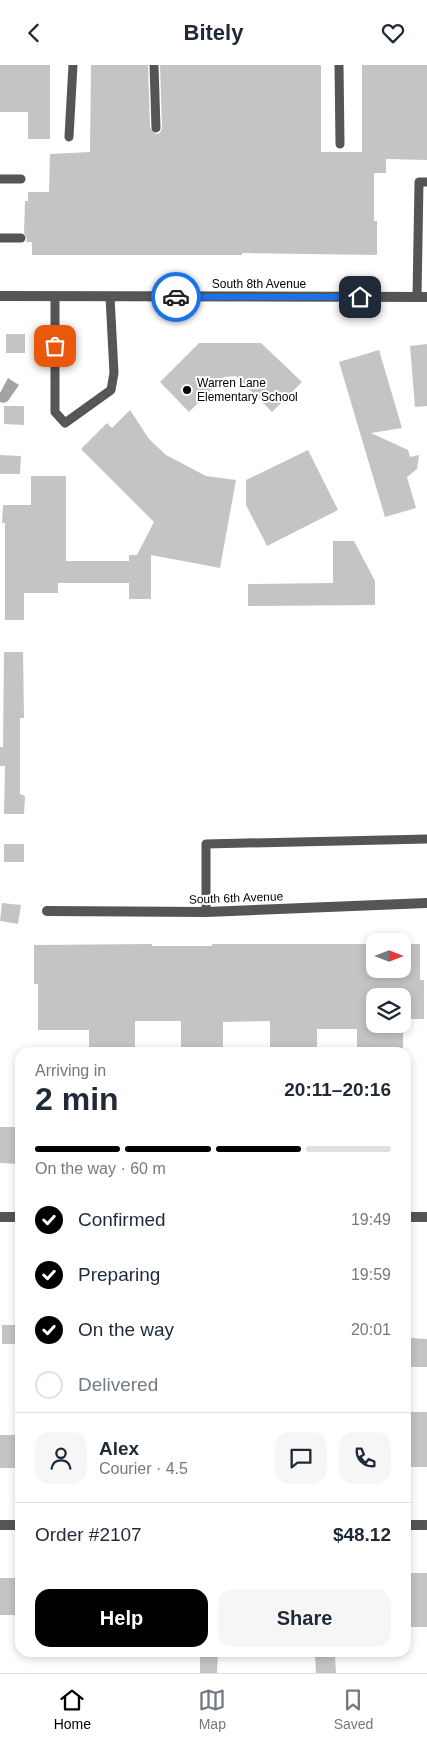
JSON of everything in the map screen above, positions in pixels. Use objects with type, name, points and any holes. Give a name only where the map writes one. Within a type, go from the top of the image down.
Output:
[{"type":"street","name":"South 8th Avenue","points":[[0,296],[422,297]]},
{"type":"street","name":"South 6th Avenue","points":[[47,911],[206,912],[427,903]]},
{"type":"street","points":[[0,1217],[15,1217]]},
{"type":"street","points":[[411,1217],[427,1217]]},
{"type":"street","points":[[0,1525],[15,1525]]},
{"type":"street","points":[[411,1525],[427,1525]]},
{"type":"lane","points":[[69,137],[73,65]]},
{"type":"lane","points":[[154,65],[156,128]]},
{"type":"lane","points":[[339,65],[340,144]]},
{"type":"lane","points":[[0,179],[21,179]]},
{"type":"lane","points":[[422,297],[419,182],[427,182]]},
{"type":"lane","points":[[0,238],[21,238]]},
{"type":"lane","points":[[55,297],[55,413],[65,423],[111,390],[114,373],[110,297]]},
{"type":"lane","points":[[206,912],[206,844],[427,839]]},
{"type":"shaded area","points":[[8,378],[19,385],[8,401],[4,403],[0,402],[0,393]]},
{"type":"building","points":[[0,65],[50,65],[50,139],[28,139],[28,112],[0,112]]},
{"type":"building","points":[[91,65],[148,65],[150,128],[156,134],[160,133],[162,128],[160,65],[321,65],[321,152],[362,152],[362,65],[427,65],[427,160],[386,159],[386,173],[374,173],[374,221],[377,221],[377,255],[242,253],[242,255],[32,255],[32,242],[26,242],[27,238],[24,233],[25,201],[28,201],[28,192],[49,192],[50,154],[90,152]]},
{"type":"building","points":[[6,334],[25,334],[25,353],[6,353]]},
{"type":"building","points":[[199,343],[261,343],[302,382],[272,412],[236,376],[224,377],[189,412],[160,382]]},
{"type":"building","points":[[427,344],[427,406],[415,407],[410,346]]},
{"type":"building","points":[[379,350],[402,428],[371,433],[408,450],[410,457],[419,455],[417,469],[407,477],[416,508],[385,517],[339,362]]},
{"type":"building","points":[[4,406],[24,406],[24,425],[4,424]]},
{"type":"building","points":[[130,410],[149,439],[166,455],[206,476],[236,480],[220,568],[151,555],[151,599],[129,599],[129,583],[58,583],[58,593],[24,593],[24,620],[5,620],[5,523],[2,523],[3,505],[31,505],[31,476],[66,476],[66,561],[129,561],[129,555],[137,555],[154,522],[81,449],[107,423],[112,428]]},
{"type":"building","points":[[308,450],[338,510],[267,546],[246,505],[246,480]]},
{"type":"building","points":[[0,455],[21,456],[20,474],[0,474]]},
{"type":"building","points":[[333,541],[354,541],[375,581],[375,605],[248,606],[248,584],[333,583]]},
{"type":"building","points":[[4,652],[23,652],[24,718],[20,718],[20,794],[25,796],[24,814],[4,814],[5,766],[0,766],[0,747],[3,747]]},
{"type":"building","points":[[4,844],[24,844],[24,862],[4,862]]},
{"type":"building","points":[[2,903],[21,905],[18,924],[0,921]]},
{"type":"building","points":[[152,944],[152,946],[212,946],[212,944],[366,944],[366,978],[411,978],[411,944],[420,944],[420,980],[424,980],[424,1019],[411,1019],[411,988],[366,988],[366,1033],[403,1033],[403,1047],[357,1047],[357,1029],[317,1029],[317,1047],[270,1047],[270,1021],[223,1022],[223,1047],[181,1047],[181,1021],[135,1021],[135,1047],[89,1047],[89,1030],[38,1030],[38,984],[34,984],[34,945]]},
{"type":"building","points":[[0,1127],[15,1127],[15,1164],[0,1163]]},
{"type":"building","points":[[2,1325],[15,1325],[15,1344],[2,1344]]},
{"type":"building","points":[[411,1338],[427,1339],[427,1367],[411,1367]]},
{"type":"building","points":[[411,1412],[427,1412],[427,1467],[411,1467]]},
{"type":"building","points":[[0,1435],[15,1435],[15,1468],[0,1468]]},
{"type":"building","points":[[411,1573],[427,1573],[427,1627],[411,1627]]},
{"type":"building","points":[[0,1578],[15,1578],[15,1615],[0,1615]]},
{"type":"building","points":[[200,1657],[218,1657],[217,1673],[200,1673]]},
{"type":"building","points":[[315,1657],[335,1657],[336,1673],[316,1673]]},
{"type":"way so far","points":[[55,346],[55,413],[65,423],[111,390],[114,373],[110,297],[176,297]]},
{"type":"place","name":"Warren Lane Elementary School","points":[[187,390]]},
{"type":"route","points":[[176,297],[360,297]]}]
